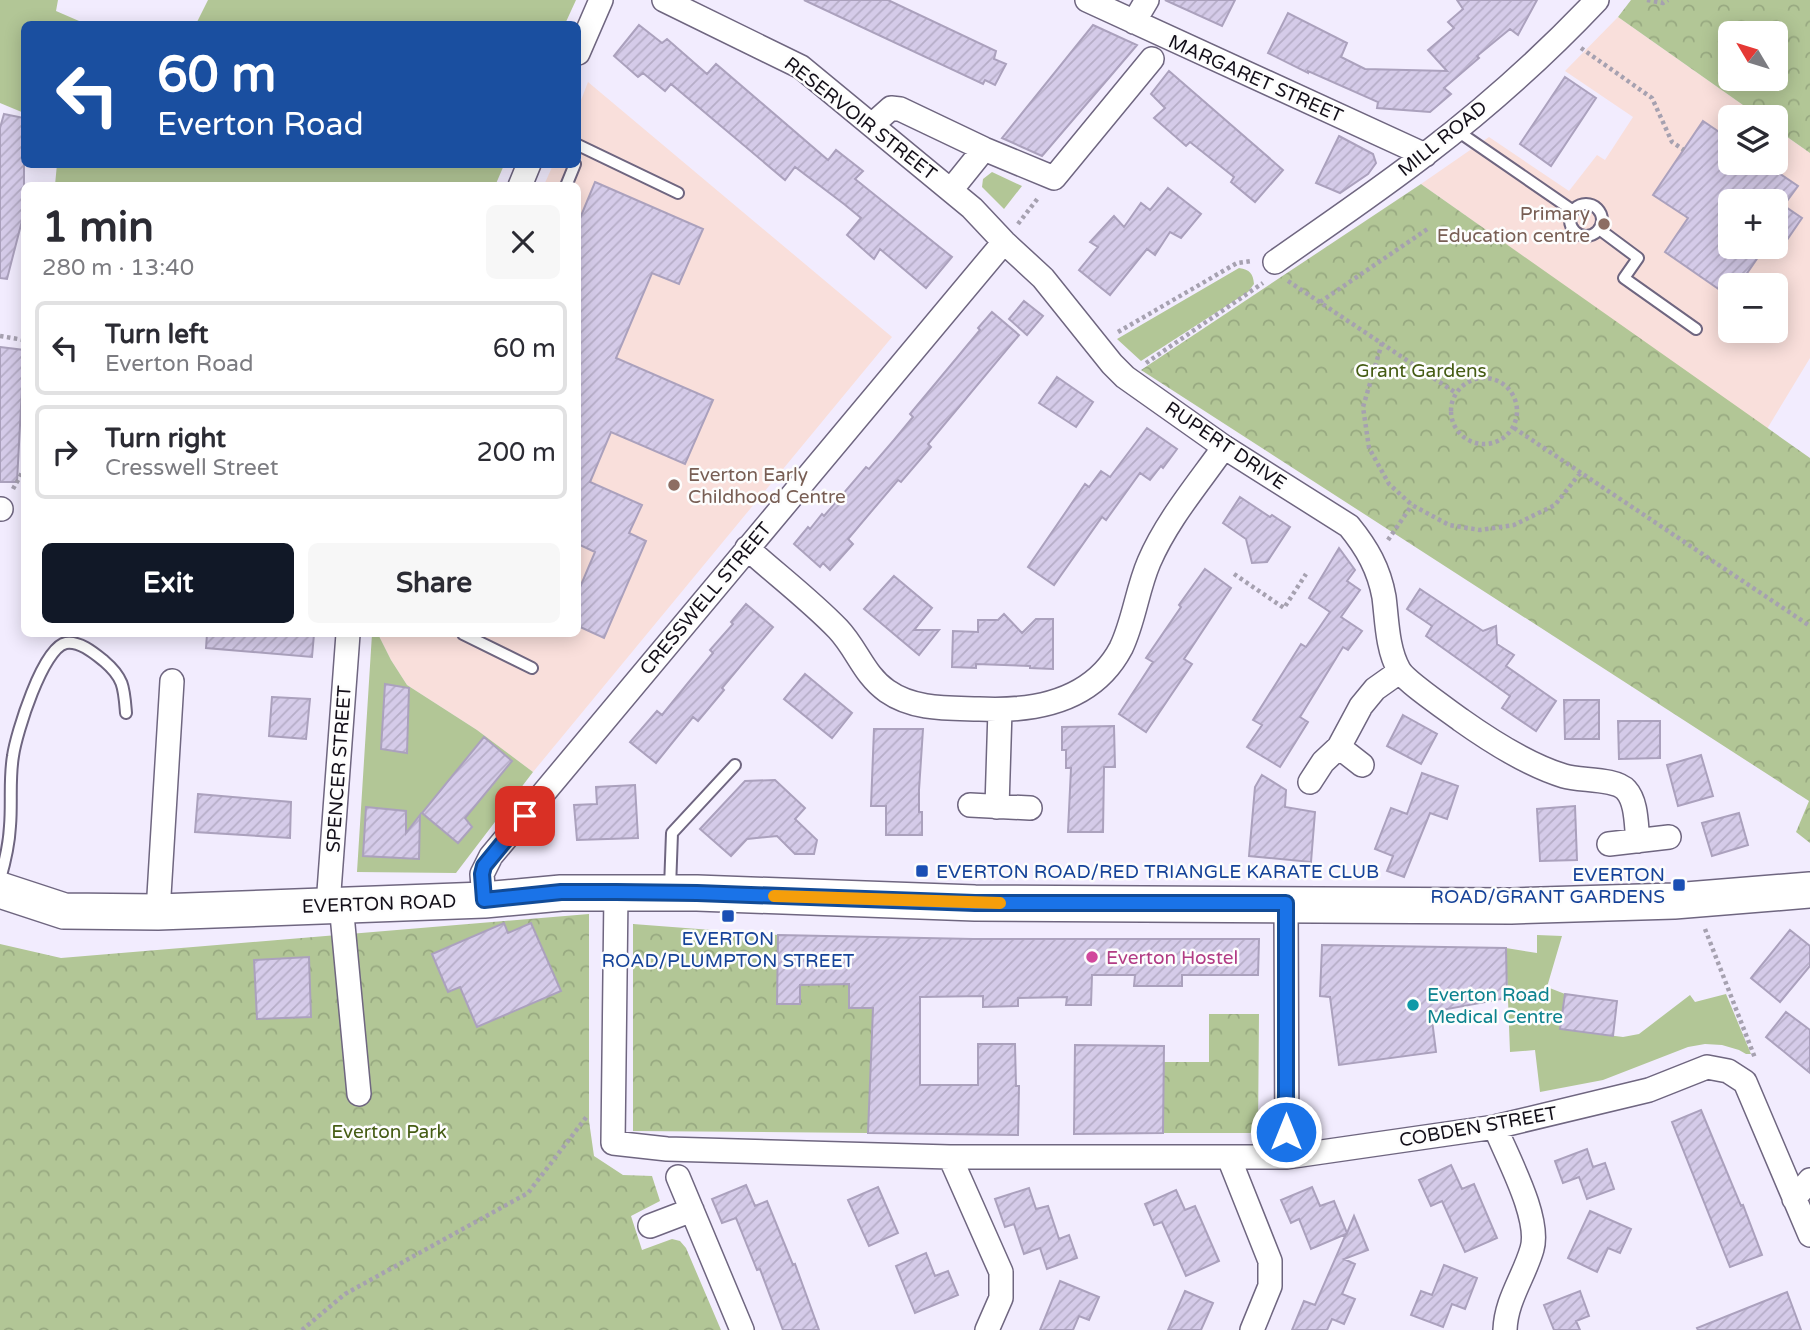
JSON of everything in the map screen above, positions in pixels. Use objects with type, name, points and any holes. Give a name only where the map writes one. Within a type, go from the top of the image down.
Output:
[{"type":"main road","name":"EVERTON ROAD","points":[[0,890],[64,911],[158,912],[484,900],[561,892],[975,903],[1511,906],[1693,899],[1810,890]]},
{"type":"street","points":[[581,46],[601,0]]},
{"type":"street","name":"RESERVOIR STREET","points":[[664,0],[792,61],[951,190],[1004,242]]},
{"type":"street","name":"MARGARET STREET","points":[[1087,0],[1425,155]]},
{"type":"street","points":[[1134,22],[1147,0]]},
{"type":"street","name":"MILL ROAD","points":[[1275,267],[1456,130],[1563,36],[1587,3]]},
{"type":"street","points":[[872,125],[891,108],[900,109],[984,149],[1054,178],[1152,59]]},
{"type":"street","points":[[951,190],[984,149]]},
{"type":"street","name":"RUPERT DRIVE","points":[[1004,242],[1043,278],[1125,377],[1224,447],[1337,517],[1363,542],[1373,560],[1383,596],[1390,642],[1399,672]]},
{"type":"street","name":"CRESSWELL STREET","points":[[484,900],[482,874],[491,856],[1004,242]]},
{"type":"street","points":[[747,548],[840,631],[868,673],[890,693],[918,705],[1000,710],[1030,708],[1074,695],[1101,676],[1121,647],[1142,578],[1160,539],[1224,447]]},
{"type":"street","name":"SPENCER STREET","points":[[348,637],[335,904],[359,1094]]},
{"type":"street","points":[[1310,782],[1323,762],[1339,747],[1375,689],[1399,672],[1478,732],[1523,758],[1565,776],[1615,783],[1624,787],[1635,809],[1638,841]]},
{"type":"street","points":[[158,912],[172,681]]},
{"type":"street","points":[[997,807],[1000,710]]},
{"type":"street","points":[[1339,747],[1362,765]]},
{"type":"street","points":[[970,805],[1030,808]]},
{"type":"street","points":[[1609,844],[1669,837]]},
{"type":"street","points":[[615,1081],[616,892]]},
{"type":"street","points":[[1286,903],[1287,1157]]},
{"type":"street","name":"COBDEN STREET","points":[[615,1081],[613,1143],[667,1149],[950,1157],[1229,1158],[1287,1157],[1495,1127],[1649,1090],[1707,1067],[1728,1071],[1745,1082]]},
{"type":"street","points":[[1745,1082],[1810,1235]]},
{"type":"street","points":[[1495,1127],[1533,1220],[1533,1247],[1506,1312],[1505,1330]]},
{"type":"street","points":[[950,1157],[1001,1272],[1001,1298],[987,1330]]},
{"type":"street","points":[[1229,1158],[1270,1261],[1270,1286],[1252,1330]]},
{"type":"street","points":[[678,1177],[742,1330]]},
{"type":"street","points":[[1794,1199],[1810,1180]]},
{"type":"street","points":[[650,1226],[692,1210]]},
{"type":"lane","points":[[1456,130],[1572,210]]},
{"type":"lane","points":[[581,152],[678,193]]},
{"type":"lane","points":[[1583,204],[1594,205],[1601,214],[1602,225],[1599,229],[1585,236],[1575,233],[1569,224],[1572,210],[1583,204]]},
{"type":"lane","points":[[1599,229],[1638,258],[1624,278],[1696,329]]},
{"type":"lane","points":[[469,637],[532,668]]},
{"type":"lane","points":[[0,879],[6,859],[10,827],[13,755],[21,722],[47,660],[55,648],[66,643],[81,645],[117,672],[124,685],[126,713]]},
{"type":"lane","points":[[670,893],[672,833],[734,765]]},
{"type":"path","points":[[1647,0],[1663,3],[1668,0]]},
{"type":"path","points":[[1563,36],[1652,98],[1672,142],[1684,150]]},
{"type":"path","points":[[1004,242],[1054,178]]},
{"type":"path","points":[[1320,303],[1429,228]]},
{"type":"path","points":[[1096,345],[1237,263],[1264,259],[1320,303],[1457,393]]},
{"type":"path","points":[[1125,377],[1257,289],[1275,267]]},
{"type":"path","points":[[0,336],[21,340]]},
{"type":"path","points":[[1382,343],[1363,407],[1369,448],[1389,484],[1412,505],[1449,525],[1480,530],[1514,525],[1555,505],[1581,472]]},
{"type":"path","points":[[1489,378],[1504,384],[1517,402],[1518,414],[1514,428],[1507,437],[1493,444],[1481,445],[1465,439],[1452,421],[1453,401],[1457,393],[1465,384],[1477,379],[1489,378]]},
{"type":"path","points":[[1514,428],[1810,626]]},
{"type":"path","points":[[1373,560],[1412,505]]},
{"type":"path","points":[[1234,574],[1284,608],[1306,574]]},
{"type":"path","points":[[1693,899],[1755,1058],[1745,1082]]},
{"type":"path","points":[[302,1330],[345,1294],[528,1193],[615,1081]]},
{"type":"shaded area","name":"Primary Education centre","points":[[1618,17],[1718,87],[1718,91],[1723,91],[1743,105],[1718,105],[1718,175],[1788,175],[1788,137],[1810,153],[1810,358],[1767,429],[1421,184],[1489,137],[1569,191],[1597,155],[1605,160],[1633,117],[1565,71]]},
{"type":"shaded area","name":"Everton Early Childhood Centre","points":[[588,82],[892,337],[533,772],[477,730],[407,685],[380,637],[581,637],[581,182],[545,182],[552,168],[581,168],[581,100]]},
{"type":"green space","points":[[0,0],[58,0],[56,11],[79,21],[21,21],[21,112],[0,103]]},
{"type":"green space","points":[[208,0],[576,0],[566,21],[198,21]]},
{"type":"green space","points":[[1631,0],[1810,0],[1810,153],[1788,137],[1788,105],[1743,105],[1723,91],[1788,91],[1788,21],[1718,21],[1718,87],[1618,17]]},
{"type":"green space","points":[[57,168],[503,168],[497,182],[55,182]]},
{"type":"green space","points":[[992,172],[1022,186],[1004,209],[982,187],[983,179]]},
{"type":"green space","name":"Grant Gardens","points":[[1421,184],[1810,458],[1810,843],[1796,832],[1809,801],[1141,370]]},
{"type":"green space","points":[[1239,268],[1248,271],[1253,277],[1254,284],[1248,292],[1141,361],[1117,339]]},
{"type":"green space","points":[[372,637],[380,637],[407,685],[477,730],[533,772],[456,873],[357,872]]},
{"type":"green space","name":"Everton Park","points":[[589,914],[589,1121],[594,1156],[623,1175],[652,1176],[660,1201],[631,1216],[642,1250],[672,1239],[680,1241],[686,1248],[721,1330],[0,1330],[0,944],[61,958]]},
{"type":"green space","points":[[633,924],[778,935],[777,1003],[800,970],[849,984],[850,1008],[861,1008],[873,996],[868,1133],[633,1131]]},
{"type":"green space","points":[[1537,935],[1562,936],[1547,987],[1565,994],[1561,1029],[1623,1037],[1639,1034],[1690,995],[1695,1002],[1726,994],[1751,1054],[1722,1045],[1688,1047],[1603,1080],[1540,1092],[1535,1050],[1510,1052],[1506,948],[1537,953]]},
{"type":"green space","points":[[1209,1014],[1259,1014],[1258,1133],[1163,1133],[1164,1062],[1209,1062]]},
{"type":"building","points":[[804,0],[888,0],[996,51],[994,59],[1006,64],[995,85],[985,80],[983,84]]},
{"type":"building","points":[[1165,0],[1235,0],[1222,26]]},
{"type":"building","points":[[1457,0],[1537,0],[1518,35],[1510,29],[1477,56],[1479,58],[1444,88],[1451,94],[1430,112],[1377,108],[1378,102],[1268,53],[1288,13],[1347,43],[1341,57],[1365,69],[1447,71],[1428,50],[1454,28],[1448,22],[1463,9]]},
{"type":"building","points":[[639,25],[662,43],[667,39],[707,74],[716,64],[828,160],[836,150],[863,171],[855,179],[952,257],[926,288],[880,249],[874,259],[847,235],[861,218],[844,204],[795,167],[785,180],[671,84],[665,91],[643,73],[638,77],[614,56]]},
{"type":"building","points":[[1093,25],[1137,45],[1042,156],[1002,138]]},
{"type":"building","points":[[1169,71],[1283,170],[1255,202],[1231,182],[1234,177],[1190,142],[1186,146],[1154,118],[1165,108],[1151,94]]},
{"type":"building","points":[[1565,77],[1596,98],[1551,166],[1520,144]]},
{"type":"building","points":[[4,114],[21,117],[21,168],[24,168],[24,182],[21,182],[21,225],[7,279],[0,278],[0,128]]},
{"type":"building","points":[[1703,121],[1718,131],[1718,175],[1782,175],[1798,186],[1788,200],[1788,189],[1718,189],[1718,259],[1757,259],[1747,273],[1718,273],[1718,289],[1665,252],[1688,218],[1653,195]]},
{"type":"building","points":[[1339,136],[1373,154],[1376,163],[1368,174],[1340,193],[1316,183]]},
{"type":"building","points":[[595,182],[703,229],[679,284],[652,273],[616,358],[713,400],[685,464],[611,432],[590,482],[642,505],[629,533],[646,541],[604,638],[581,627],[581,585],[595,552],[581,545],[581,216]]},
{"type":"building","points":[[1168,188],[1201,214],[1181,238],[1170,232],[1155,255],[1147,249],[1110,295],[1079,270],[1098,247],[1090,242],[1114,216],[1124,227],[1141,203],[1150,210]]},
{"type":"building","points":[[1788,208],[1802,218],[1788,238]]},
{"type":"building","points":[[1024,301],[1043,316],[1027,335],[1009,319]]},
{"type":"building","points":[[992,312],[1019,335],[928,444],[931,447],[901,482],[898,480],[848,539],[853,544],[830,570],[823,563],[820,567],[794,544],[808,527],[810,529],[822,514],[824,516],[866,467],[869,469],[894,440],[913,417],[910,414]]},
{"type":"building","points":[[0,347],[21,350],[21,407],[17,482],[0,482]]},
{"type":"building","points":[[1057,377],[1093,402],[1076,427],[1039,403]]},
{"type":"building","points":[[1147,428],[1177,449],[1163,468],[1161,466],[1150,480],[1140,473],[1106,520],[1102,517],[1054,585],[1028,567],[1085,484],[1089,487],[1101,471],[1110,477]]},
{"type":"building","points":[[1240,497],[1290,527],[1267,562],[1252,563],[1246,539],[1223,523]]},
{"type":"building","points":[[1339,548],[1355,570],[1347,581],[1360,590],[1341,617],[1362,631],[1348,650],[1343,647],[1300,717],[1308,722],[1280,767],[1247,747],[1262,725],[1253,720],[1301,644],[1306,647],[1330,612],[1309,598]]},
{"type":"building","points":[[1205,569],[1231,588],[1184,659],[1192,664],[1146,732],[1119,714],[1153,662],[1146,658]]},
{"type":"building","points":[[894,576],[932,608],[914,630],[939,630],[919,655],[864,609]]},
{"type":"building","points":[[1420,589],[1483,631],[1496,626],[1497,644],[1514,655],[1506,666],[1556,701],[1536,731],[1502,708],[1510,696],[1426,636],[1432,626],[1407,609]]},
{"type":"building","points":[[746,604],[773,627],[698,721],[693,717],[656,763],[630,742],[657,711],[662,715],[713,653],[710,650]]},
{"type":"building","points":[[1004,614],[1022,633],[1036,619],[1053,619],[1053,669],[976,664],[976,668],[952,667],[953,631],[978,632],[978,620],[998,620]]},
{"type":"building","points":[[207,637],[314,637],[312,657],[206,648]]},
{"type":"building","points":[[805,674],[852,713],[832,738],[784,699]]},
{"type":"building","points":[[385,684],[409,688],[407,753],[381,749]]},
{"type":"building","points":[[272,697],[310,699],[306,739],[269,736]]},
{"type":"building","points":[[1564,700],[1599,700],[1599,739],[1565,739]]},
{"type":"building","points":[[1403,715],[1437,734],[1421,764],[1387,746]]},
{"type":"building","points":[[1618,721],[1660,721],[1660,758],[1619,759]]},
{"type":"building","points":[[1114,726],[1115,767],[1104,767],[1103,832],[1068,832],[1071,768],[1066,768],[1066,750],[1062,750],[1062,727]]},
{"type":"building","points":[[874,729],[923,729],[919,790],[922,835],[886,835],[886,806],[871,806]]},
{"type":"building","points":[[484,737],[512,761],[465,818],[472,827],[458,843],[422,813]]},
{"type":"building","points":[[1701,755],[1713,796],[1678,806],[1667,765]]},
{"type":"building","points":[[1422,773],[1458,786],[1447,819],[1430,813],[1404,877],[1387,871],[1393,856],[1375,849],[1391,808],[1407,814]]},
{"type":"building","points":[[1262,775],[1286,790],[1285,807],[1315,812],[1311,862],[1249,856],[1255,787]]},
{"type":"building","points":[[775,780],[805,808],[795,819],[817,840],[814,854],[795,854],[777,836],[747,839],[731,856],[700,829],[745,781]]},
{"type":"building","points":[[635,785],[638,838],[577,840],[574,805],[597,804],[596,787]]},
{"type":"building","points":[[198,794],[291,802],[290,838],[195,832]]},
{"type":"building","points":[[1575,806],[1577,860],[1540,861],[1537,809]]},
{"type":"building","points":[[366,807],[406,811],[406,833],[420,815],[419,859],[363,856]]},
{"type":"building","points":[[1739,813],[1748,845],[1712,856],[1702,823]]},
{"type":"building","points":[[504,923],[508,933],[531,923],[561,991],[477,1027],[460,987],[448,992],[432,954]]},
{"type":"building","points":[[1790,930],[1810,946],[1810,966],[1780,1002],[1751,978]]},
{"type":"building","points":[[778,935],[973,939],[1259,939],[1258,975],[1182,975],[1182,986],[1134,986],[1135,975],[1092,975],[1091,1005],[1066,1005],[1067,997],[1018,998],[1018,1006],[983,1007],[983,996],[920,997],[920,1085],[978,1085],[978,1044],[1015,1044],[1016,1086],[1019,1086],[1018,1135],[868,1133],[873,1008],[849,1008],[849,984],[800,985],[800,1004],[777,1004]]},
{"type":"building","name":"Everton Road Medical Centre","points":[[1322,945],[1506,948],[1507,998],[1431,1012],[1436,1052],[1339,1065],[1330,997],[1320,996]]},
{"type":"building","points":[[309,957],[311,1017],[257,1019],[254,960]]},
{"type":"building","points":[[1565,994],[1617,1001],[1613,1036],[1560,1029]]},
{"type":"building","points":[[1786,1012],[1810,1030],[1810,1073],[1766,1037]]},
{"type":"building","points":[[1075,1045],[1164,1046],[1163,1133],[1074,1134]]},
{"type":"building","points":[[1701,1110],[1762,1255],[1730,1267],[1672,1122]]},
{"type":"building","points":[[1587,1149],[1593,1167],[1605,1163],[1614,1189],[1587,1199],[1579,1177],[1563,1183],[1555,1161]]},
{"type":"building","points":[[1451,1165],[1462,1189],[1474,1184],[1497,1238],[1465,1252],[1442,1201],[1431,1206],[1419,1180]]},
{"type":"building","points":[[746,1185],[755,1206],[767,1201],[793,1265],[795,1264],[819,1330],[783,1330],[760,1269],[757,1270],[736,1218],[722,1223],[712,1199]]},
{"type":"building","points":[[878,1187],[898,1233],[869,1246],[848,1200]]},
{"type":"building","points":[[1312,1187],[1320,1206],[1334,1201],[1347,1233],[1354,1216],[1368,1250],[1344,1259],[1355,1264],[1342,1294],[1355,1299],[1344,1324],[1332,1319],[1327,1330],[1292,1330],[1304,1301],[1315,1305],[1346,1234],[1311,1249],[1299,1219],[1291,1223],[1281,1200]]},
{"type":"building","points":[[1029,1188],[1036,1209],[1048,1206],[1059,1239],[1069,1235],[1077,1258],[1047,1269],[1040,1248],[1024,1254],[1014,1224],[1005,1227],[995,1199]]},
{"type":"building","points":[[1176,1190],[1185,1210],[1195,1206],[1219,1261],[1186,1276],[1162,1222],[1154,1225],[1145,1204]]},
{"type":"building","points":[[1590,1211],[1631,1229],[1620,1253],[1608,1248],[1597,1272],[1568,1258]]},
{"type":"building","points":[[926,1253],[935,1276],[948,1271],[958,1295],[915,1313],[896,1266]]},
{"type":"building","points":[[1444,1265],[1477,1278],[1465,1309],[1452,1304],[1443,1327],[1411,1315],[1421,1291],[1432,1295]]},
{"type":"building","points":[[1060,1281],[1099,1297],[1089,1320],[1079,1316],[1073,1330],[1040,1330]]},
{"type":"building","points":[[1185,1291],[1213,1303],[1201,1330],[1168,1330]]},
{"type":"building","points":[[1580,1291],[1589,1316],[1576,1321],[1580,1330],[1554,1330],[1544,1305]]},
{"type":"building","points":[[1787,1292],[1801,1330],[1697,1328]]},
{"type":"slow traffic","points":[[774,896],[1000,903]]},
{"type":"place","name":"Primary Education centre","points":[[1604,224]]},
{"type":"place","name":"Everton Early Childhood Centre","points":[[674,485]]},
{"type":"place","name":"EVERTON ROAD/RED TRIANGLE KARATE CLUB","points":[[922,871]]},
{"type":"place","name":"EVERTON ROAD/GRANT GARDENS","points":[[1679,885]]},
{"type":"place","name":"EVERTON ROAD/PLUMPTON STREET","points":[[728,916]]},
{"type":"place","name":"Everton Hostel","points":[[1092,957]]},
{"type":"place","name":"Everton Road Medical Centre","points":[[1413,1005]]},
{"type":"route","points":[[525,816],[484,866],[484,900],[561,892],[616,892],[975,903],[1286,903],[1286,1132]]}]
